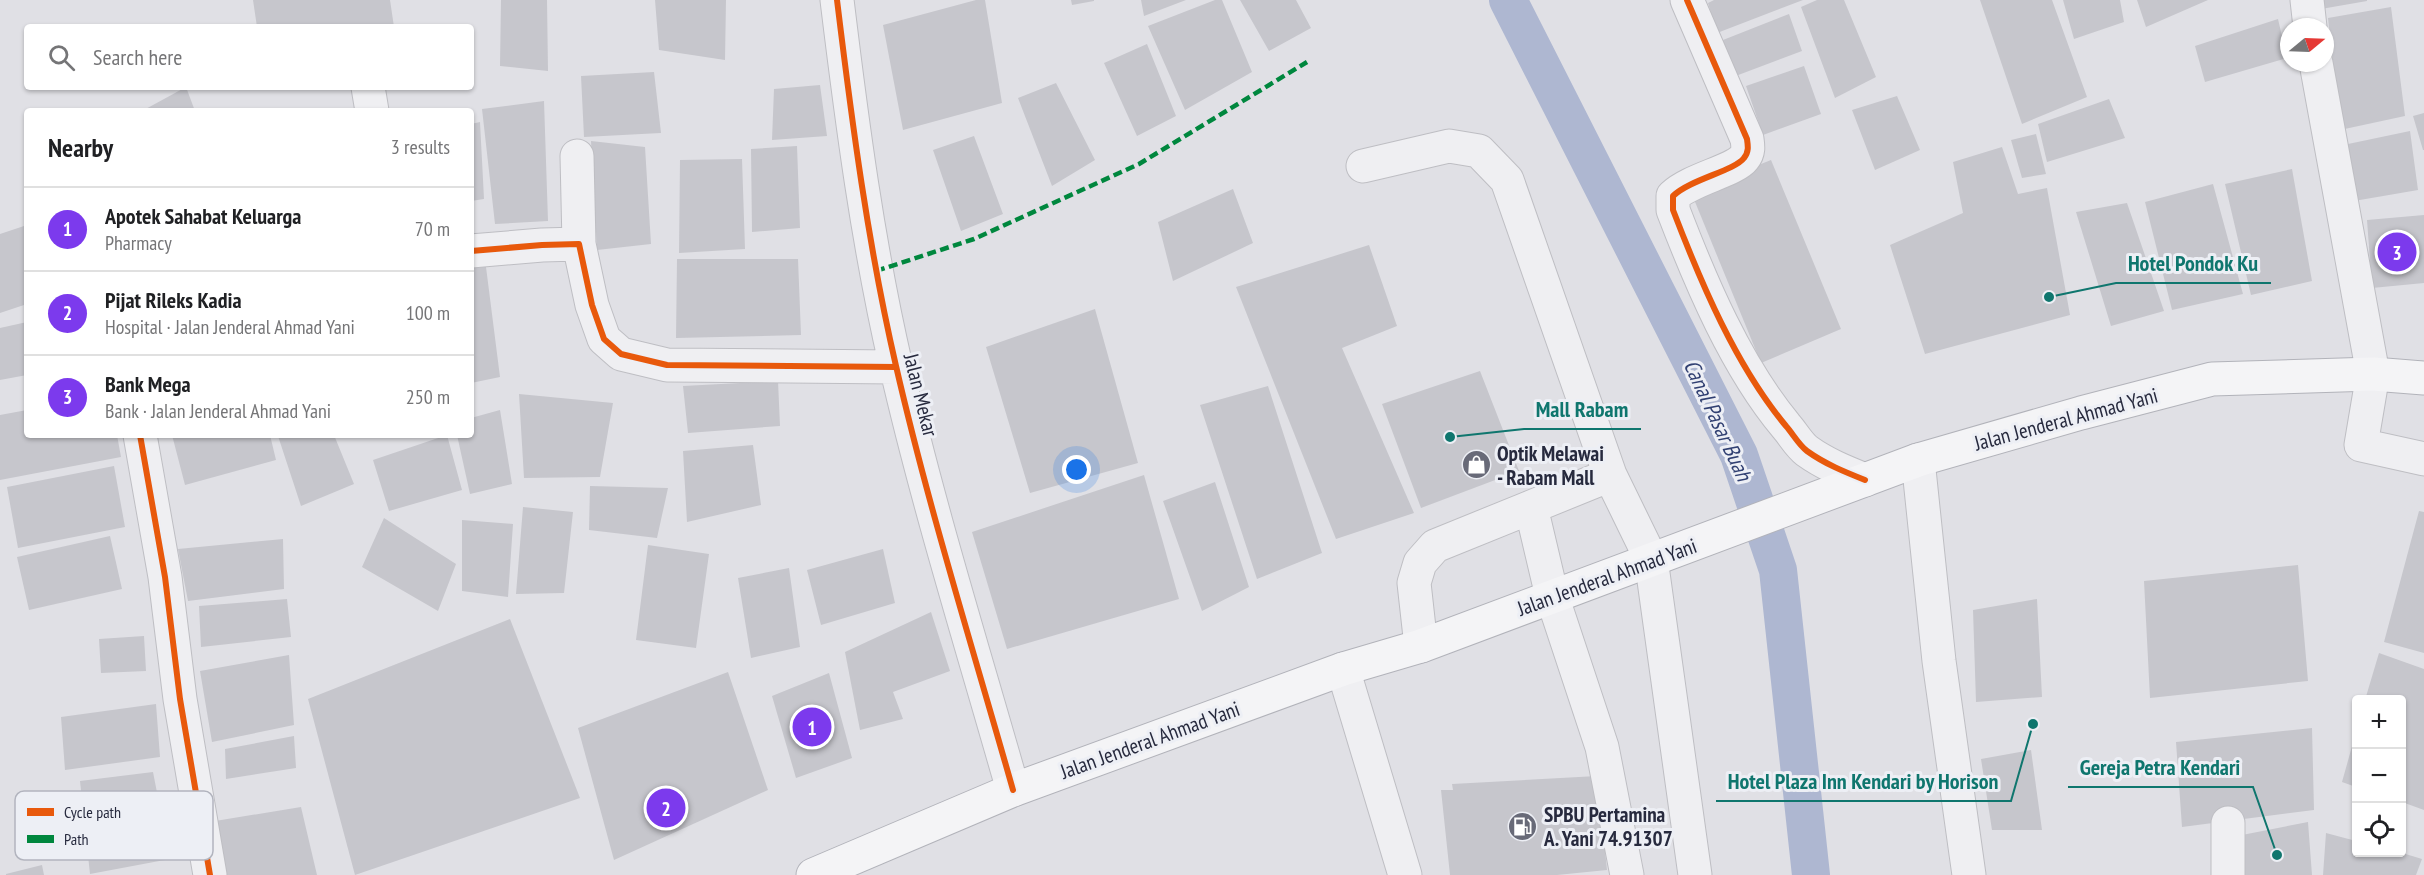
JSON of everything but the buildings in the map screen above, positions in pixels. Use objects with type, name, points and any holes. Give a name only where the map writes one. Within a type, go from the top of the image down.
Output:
[{"type":"highway","name":"Jalan Jenderal Ahmad Yani","points":[[813,875],[1013,790],[1343,669],[1421,646],[1918,460],[2081,412],[2212,379],[2373,374],[2424,378]]},
{"type":"street","name":"Jalan Mekar","points":[[837,0],[860,182],[896,367],[943,545],[1013,790]]},
{"type":"street","points":[[1687,0],[1749,148],[1743,159],[1683,187],[1673,196],[1673,210],[1718,313],[1747,371],[1774,412],[1805,450],[1835,468],[1865,480]]},
{"type":"street","points":[[2307,0],[2309,18]]},
{"type":"street","points":[[2318,72],[2373,374],[2361,445],[2424,459]]},
{"type":"street","points":[[368,90],[372,108]]},
{"type":"street","points":[[1362,166],[1449,146],[1479,151],[1507,180],[1610,475],[1651,559],[1695,875]]},
{"type":"street","points":[[577,156],[579,244],[592,305],[604,339],[621,354],[667,365],[896,367]]},
{"type":"street","points":[[474,250],[579,244]]},
{"type":"street","points":[[141,438],[165,577],[182,710],[196,791]]},
{"type":"street","points":[[1918,460],[1939,661],[1969,875]]},
{"type":"street","points":[[1421,646],[1414,584],[1420,563],[1435,546],[1610,475]]},
{"type":"street","points":[[1531,507],[1552,596],[1602,747],[1627,875]]},
{"type":"street","points":[[1343,669],[1405,875]]},
{"type":"street","points":[[2228,824],[2228,875]]},
{"type":"street","points":[[207,860],[210,875]]},
{"type":"waterway","name":"Canal Pasar Buah","points":[[1508,0],[1739,455],[1778,570],[1811,875]]},
{"type":"marked path","points":[[876,271],[974,239],[1139,164],[1307,62]]},
{"type":"cycle path","points":[[837,0],[869,229],[896,366],[937,526],[1013,790]]},
{"type":"cycle path","points":[[1687,0],[1747,139],[1748,149],[1746,156],[1739,163],[1690,185],[1673,196],[1673,210],[1721,323],[1751,377],[1768,402],[1807,451],[1828,464],[1865,480]]},
{"type":"cycle path","points":[[474,251],[579,244],[592,305],[604,339],[621,354],[667,365],[896,367]]},
{"type":"cycle path","points":[[141,438],[165,577],[180,699],[196,791]]},
{"type":"cycle path","points":[[207,860],[210,875]]},
{"type":"place","name":"Bank Mega","points":[[2397,252]]},
{"type":"place","name":"Hotel Pondok Ku","points":[[2049,297]]},
{"type":"place","name":"Mall Rabam","points":[[1450,437]]},
{"type":"place","name":"Optik Melawai - Rabam Mall","points":[[1476,465]]},
{"type":"place","name":"Hotel Plaza Inn Kendari by Horison","points":[[2033,724]]},
{"type":"place","name":"Apotek Sahabat Keluarga","points":[[812,727]]},
{"type":"place","name":"Pijat Rileks Kadia","points":[[666,808]]},
{"type":"place","name":"SPBU Pertamina A. Yani 74.91307","points":[[1523,826]]},
{"type":"place","name":"Gereja Petra Kendari","points":[[2277,855]]}]
